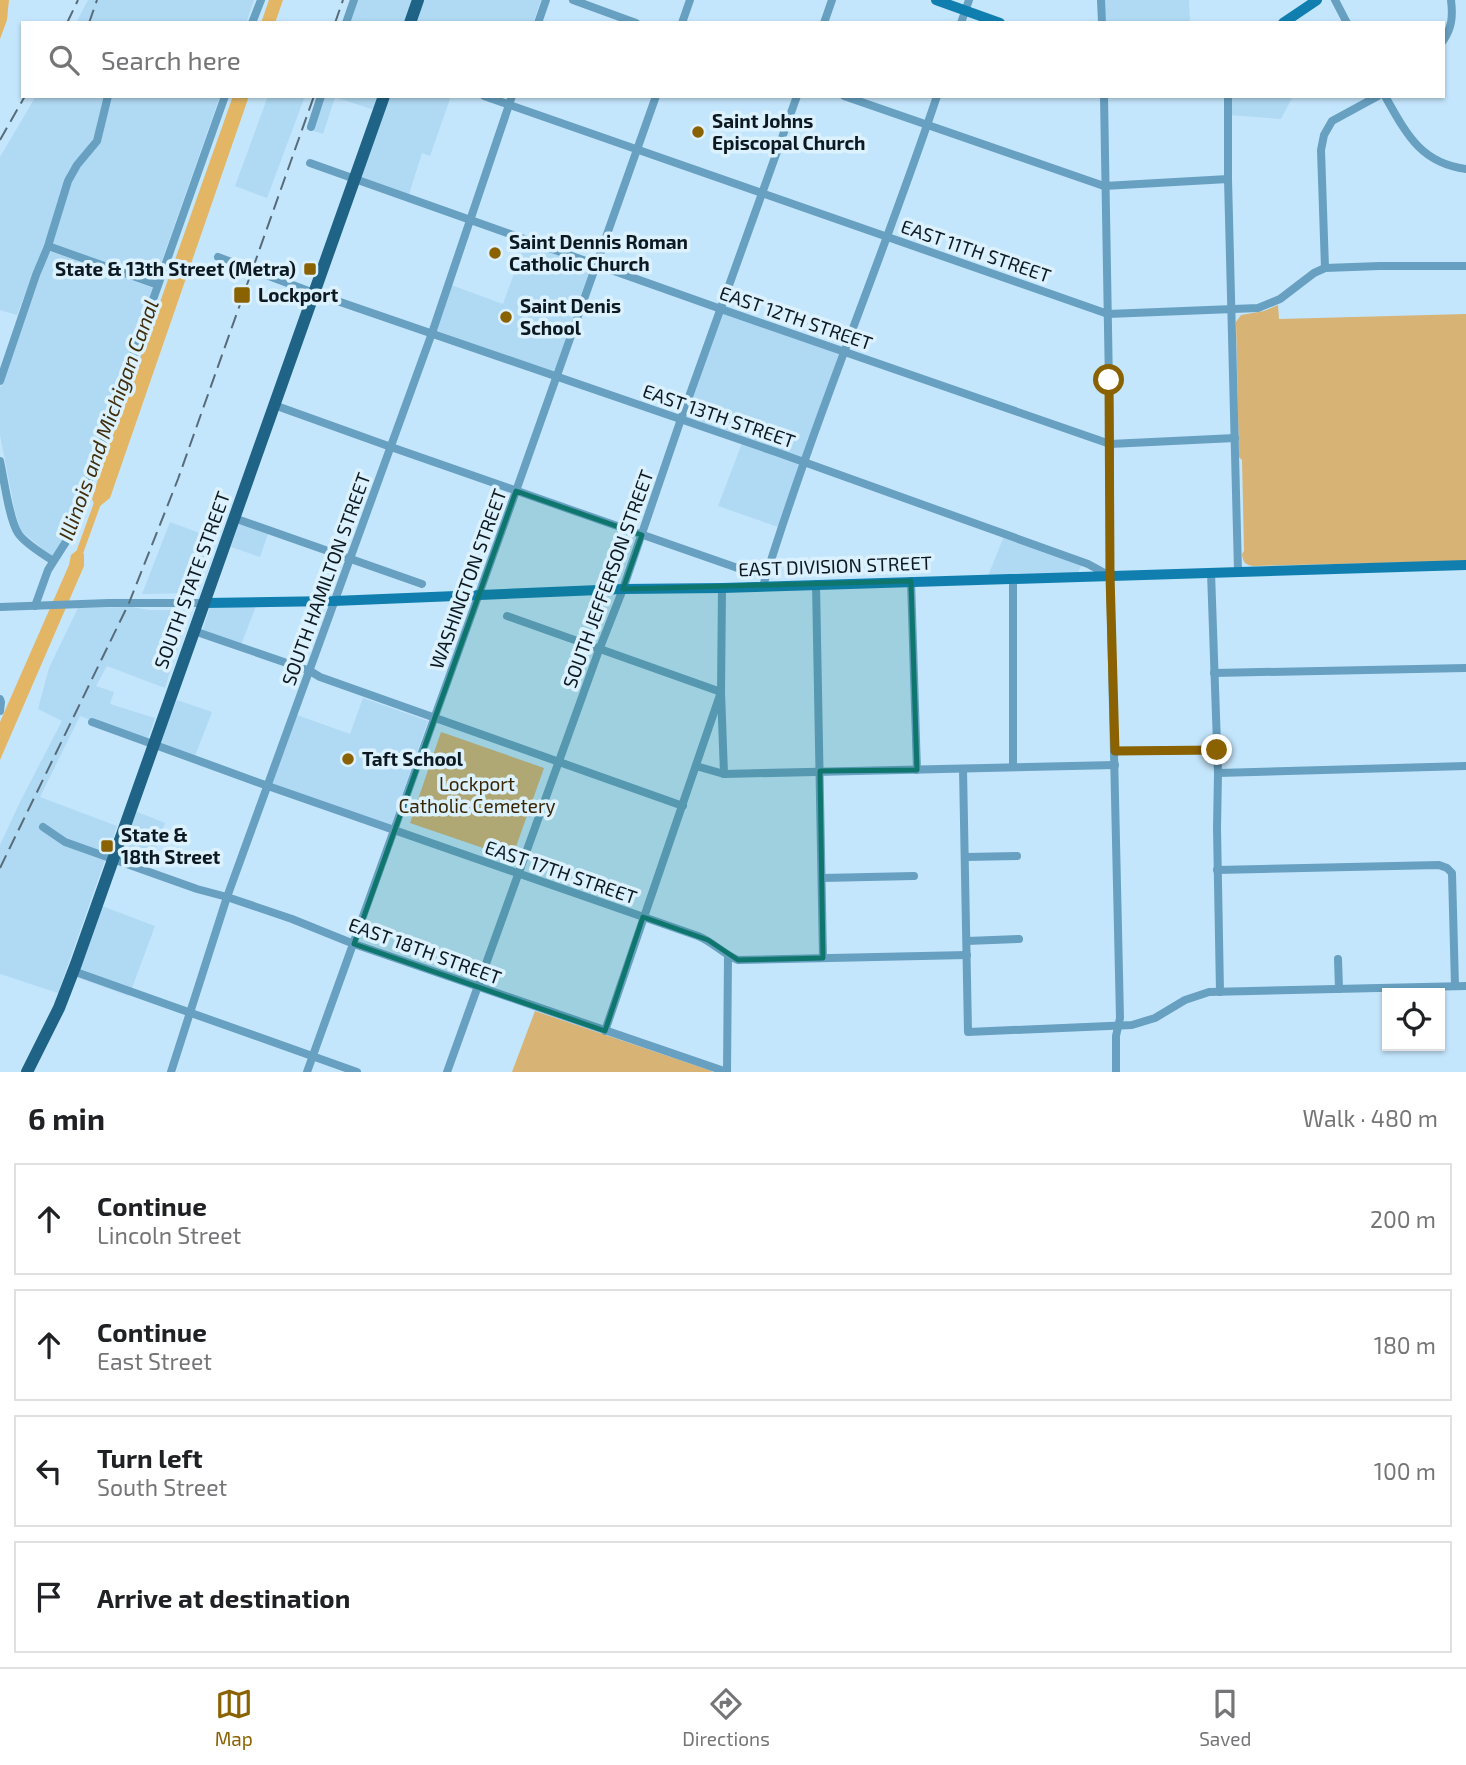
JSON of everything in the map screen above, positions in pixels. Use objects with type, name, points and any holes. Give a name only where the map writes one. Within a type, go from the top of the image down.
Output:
[{"type":"main road","points":[[411,21],[418,0]]},
{"type":"main road","name":"SOUTH STATE STREET","points":[[27,1072],[59,1008],[73,971],[383,98]]},
{"type":"street","points":[[254,21],[261,0]]},
{"type":"street","points":[[347,21],[354,0]]},
{"type":"street","points":[[539,21],[546,0]]},
{"type":"street","points":[[573,0],[631,21]]},
{"type":"street","points":[[683,21],[690,0]]},
{"type":"street","points":[[825,21],[832,0]]},
{"type":"street","points":[[936,0],[968,5],[996,21]]},
{"type":"street","points":[[1101,0],[1102,21]]},
{"type":"street","points":[[1286,21],[1317,0]]},
{"type":"street","points":[[1335,0],[1346,21]]},
{"type":"street","points":[[1445,38],[1450,32],[1453,15],[1451,0]]},
{"type":"street","points":[[0,382],[68,181],[77,165],[97,141],[108,98]]},
{"type":"street","points":[[39,606],[43,583],[53,561],[69,537],[224,98]]},
{"type":"street","points":[[311,127],[320,98]]},
{"type":"street","name":"WASHINGTON STREET","points":[[307,1072],[655,98]]},
{"type":"street","name":"SOUTH JEFFERSON STREET","points":[[447,1072],[623,589],[796,98]]},
{"type":"street","points":[[850,98],[1104,186],[1228,180]]},
{"type":"street","points":[[763,586],[804,462],[936,98]]},
{"type":"street","points":[[1104,98],[1110,576],[1120,1018],[1117,1027],[1116,1072]]},
{"type":"street","points":[[1228,98],[1238,571]]},
{"type":"street","points":[[1374,98],[1332,121],[1324,135],[1321,150],[1325,268],[1466,266]]},
{"type":"street","points":[[1386,98],[1408,136],[1424,153],[1440,163],[1466,169]]},
{"type":"street","name":"EAST 11TH STREET","points":[[511,101],[638,150],[1108,314],[1258,308],[1292,291],[1314,273],[1325,268]]},
{"type":"street","name":"SOUTH HAMILTON STREET","points":[[171,1072],[227,897],[432,333],[511,101]]},
{"type":"street","name":"EAST 12TH STREET","points":[[310,163],[1110,444],[1235,438]]},
{"type":"street","points":[[48,246],[158,285]]},
{"type":"street","name":"EAST 13TH STREET","points":[[218,257],[314,293],[804,462],[1088,565],[1110,576]]},
{"type":"street","points":[[274,405],[752,573]]},
{"type":"street","points":[[0,461],[18,533],[53,561]]},
{"type":"street","points":[[234,518],[422,584]]},
{"type":"street","name":"EAST DIVISION STREET","points":[[205,603],[1466,565]]},
{"type":"street","points":[[1211,572],[1218,773],[1220,992]]},
{"type":"street","points":[[1013,579],[1013,767]]},
{"type":"street","points":[[911,581],[917,769]]},
{"type":"street","points":[[816,584],[823,958]]},
{"type":"street","points":[[722,588],[721,692],[724,774]]},
{"type":"street","points":[[0,607],[205,603]]},
{"type":"street","points":[[507,616],[721,692]]},
{"type":"street","points":[[194,631],[683,806]]},
{"type":"street","points":[[1214,673],[1466,667]]},
{"type":"street","points":[[605,1031],[721,692]]},
{"type":"street","points":[[0,699],[0,711]]},
{"type":"street","name":"EAST 17TH STREET","points":[[92,722],[708,940],[728,956],[738,960],[967,955]]},
{"type":"street","points":[[1115,751],[1217,750]]},
{"type":"street","points":[[696,766],[724,774],[1115,765]]},
{"type":"street","points":[[1218,773],[1466,766]]},
{"type":"street","points":[[962,769],[968,1032],[1132,1025],[1148,1021],[1192,997],[1220,992],[1466,986]]},
{"type":"street","name":"EAST 18TH STREET","points":[[43,827],[65,842],[727,1072]]},
{"type":"street","points":[[965,857],[1017,856]]},
{"type":"street","points":[[1217,870],[1438,865],[1447,868],[1452,873],[1455,986]]},
{"type":"street","points":[[822,878],[914,876]]},
{"type":"street","points":[[967,941],[1019,940]]},
{"type":"street","points":[[727,1072],[728,956]]},
{"type":"street","points":[[1338,959],[1339,989]]},
{"type":"street","points":[[73,971],[357,1072]]},
{"type":"highlighted area","points":[[516,491],[642,535],[623,589],[911,581],[917,770],[820,771],[823,958],[738,960],[708,940],[643,917],[605,1031],[354,944]]},
{"type":"shaded area","points":[[0,0],[9,0],[7,20],[0,39]]},
{"type":"shaded area","points":[[88,0],[254,0],[247,21],[77,21]]},
{"type":"shaded area","points":[[269,0],[283,0],[276,21],[262,21]]},
{"type":"shaded area","points":[[356,0],[541,0],[534,21],[349,21]]},
{"type":"shaded area","points":[[1099,0],[1189,0],[1190,21],[1099,21]]},
{"type":"shaded area","points":[[35,98],[219,98],[155,280],[45,241],[17,315],[0,310],[0,157]]},
{"type":"shaded area","name":"Illinois and Michigan Canal","points":[[232,98],[248,98],[110,498],[96,508],[92,499]]},
{"type":"shaded area","points":[[267,98],[304,98],[267,198],[235,186]]},
{"type":"shaded area","points":[[318,98],[335,98],[323,134],[307,129]]},
{"type":"shaded area","points":[[338,98],[450,98],[430,156],[422,153],[409,194],[361,177],[383,113]]},
{"type":"shaded area","points":[[1230,98],[1292,98],[1281,119],[1229,115]]},
{"type":"shaded area","name":"Saint Denis School","points":[[525,243],[591,266],[554,372],[435,330],[451,285],[503,304]]},
{"type":"shaded area","points":[[49,251],[153,288],[72,519],[54,558],[21,531],[0,435],[0,388]]},
{"type":"shaded area","points":[[723,313],[839,354],[778,527],[718,506],[744,438],[685,416]]},
{"type":"shaded area","points":[[170,522],[216,539],[196,593],[142,594]]},
{"type":"shaded area","points":[[239,524],[268,534],[260,557],[231,547]]},
{"type":"shaded area","points":[[1006,531],[1084,559],[1078,573],[988,576]]},
{"type":"shaded area","name":"Illinois and Michigan Canal","points":[[76,551],[84,554],[84,566],[0,760],[0,722],[71,555]]},
{"type":"shaded area","points":[[256,606],[241,645],[202,632],[210,607]]},
{"type":"shaded area","points":[[132,607],[149,610],[189,610],[165,688],[107,666],[96,686],[114,692],[110,704],[155,718],[147,741],[80,716],[40,797],[117,826],[58,993],[0,974],[0,845],[62,721],[38,709],[49,668],[78,608]]},
{"type":"shaded area","name":"Taft School","points":[[363,698],[428,721],[391,826],[272,783],[297,715],[350,734]]},
{"type":"shaded area","points":[[177,700],[212,712],[195,756],[159,742]]},
{"type":"shaded area","points":[[135,811],[165,823],[149,867],[119,856]]},
{"type":"shaded area","points":[[102,906],[155,926],[129,996],[76,977]]},
{"type":"green space","points":[[1278,305],[1279,319],[1466,314],[1466,561],[1253,566],[1245,563],[1242,554],[1242,460],[1239,457],[1236,322],[1241,315],[1264,311]]},
{"type":"green space","name":"Lockport Catholic Cemetery","points":[[441,732],[544,768],[512,858],[410,823]]},
{"type":"green space","points":[[535,1011],[709,1070],[713,1072],[512,1072]]},
{"type":"waterway","name":"Illinois and Michigan Canal","points":[[78,557],[99,499]]},
{"type":"railway","points":[[68,21],[78,0]]},
{"type":"railway","points":[[90,21],[97,0]]},
{"type":"railway","points":[[336,21],[343,0]]},
{"type":"railway","points":[[0,140],[24,98]]},
{"type":"railway","points":[[0,868],[129,603],[178,479],[313,98]]},
{"type":"place","name":"Saint Johns Episcopal Church","points":[[698,132]]},
{"type":"place","name":"Saint Dennis Roman Catholic Church","points":[[495,253]]},
{"type":"place","name":"State & 13th Street (Metra)","points":[[310,269]]},
{"type":"place","name":"Lockport","points":[[242,295]]},
{"type":"place","name":"Saint Denis School","points":[[506,317]]},
{"type":"place","name":"Taft School","points":[[348,759]]},
{"type":"place","name":"State & 18th Street","points":[[107,846]]},
{"type":"route","points":[[1109,380],[1110,576],[1115,751],[1217,750]]}]
